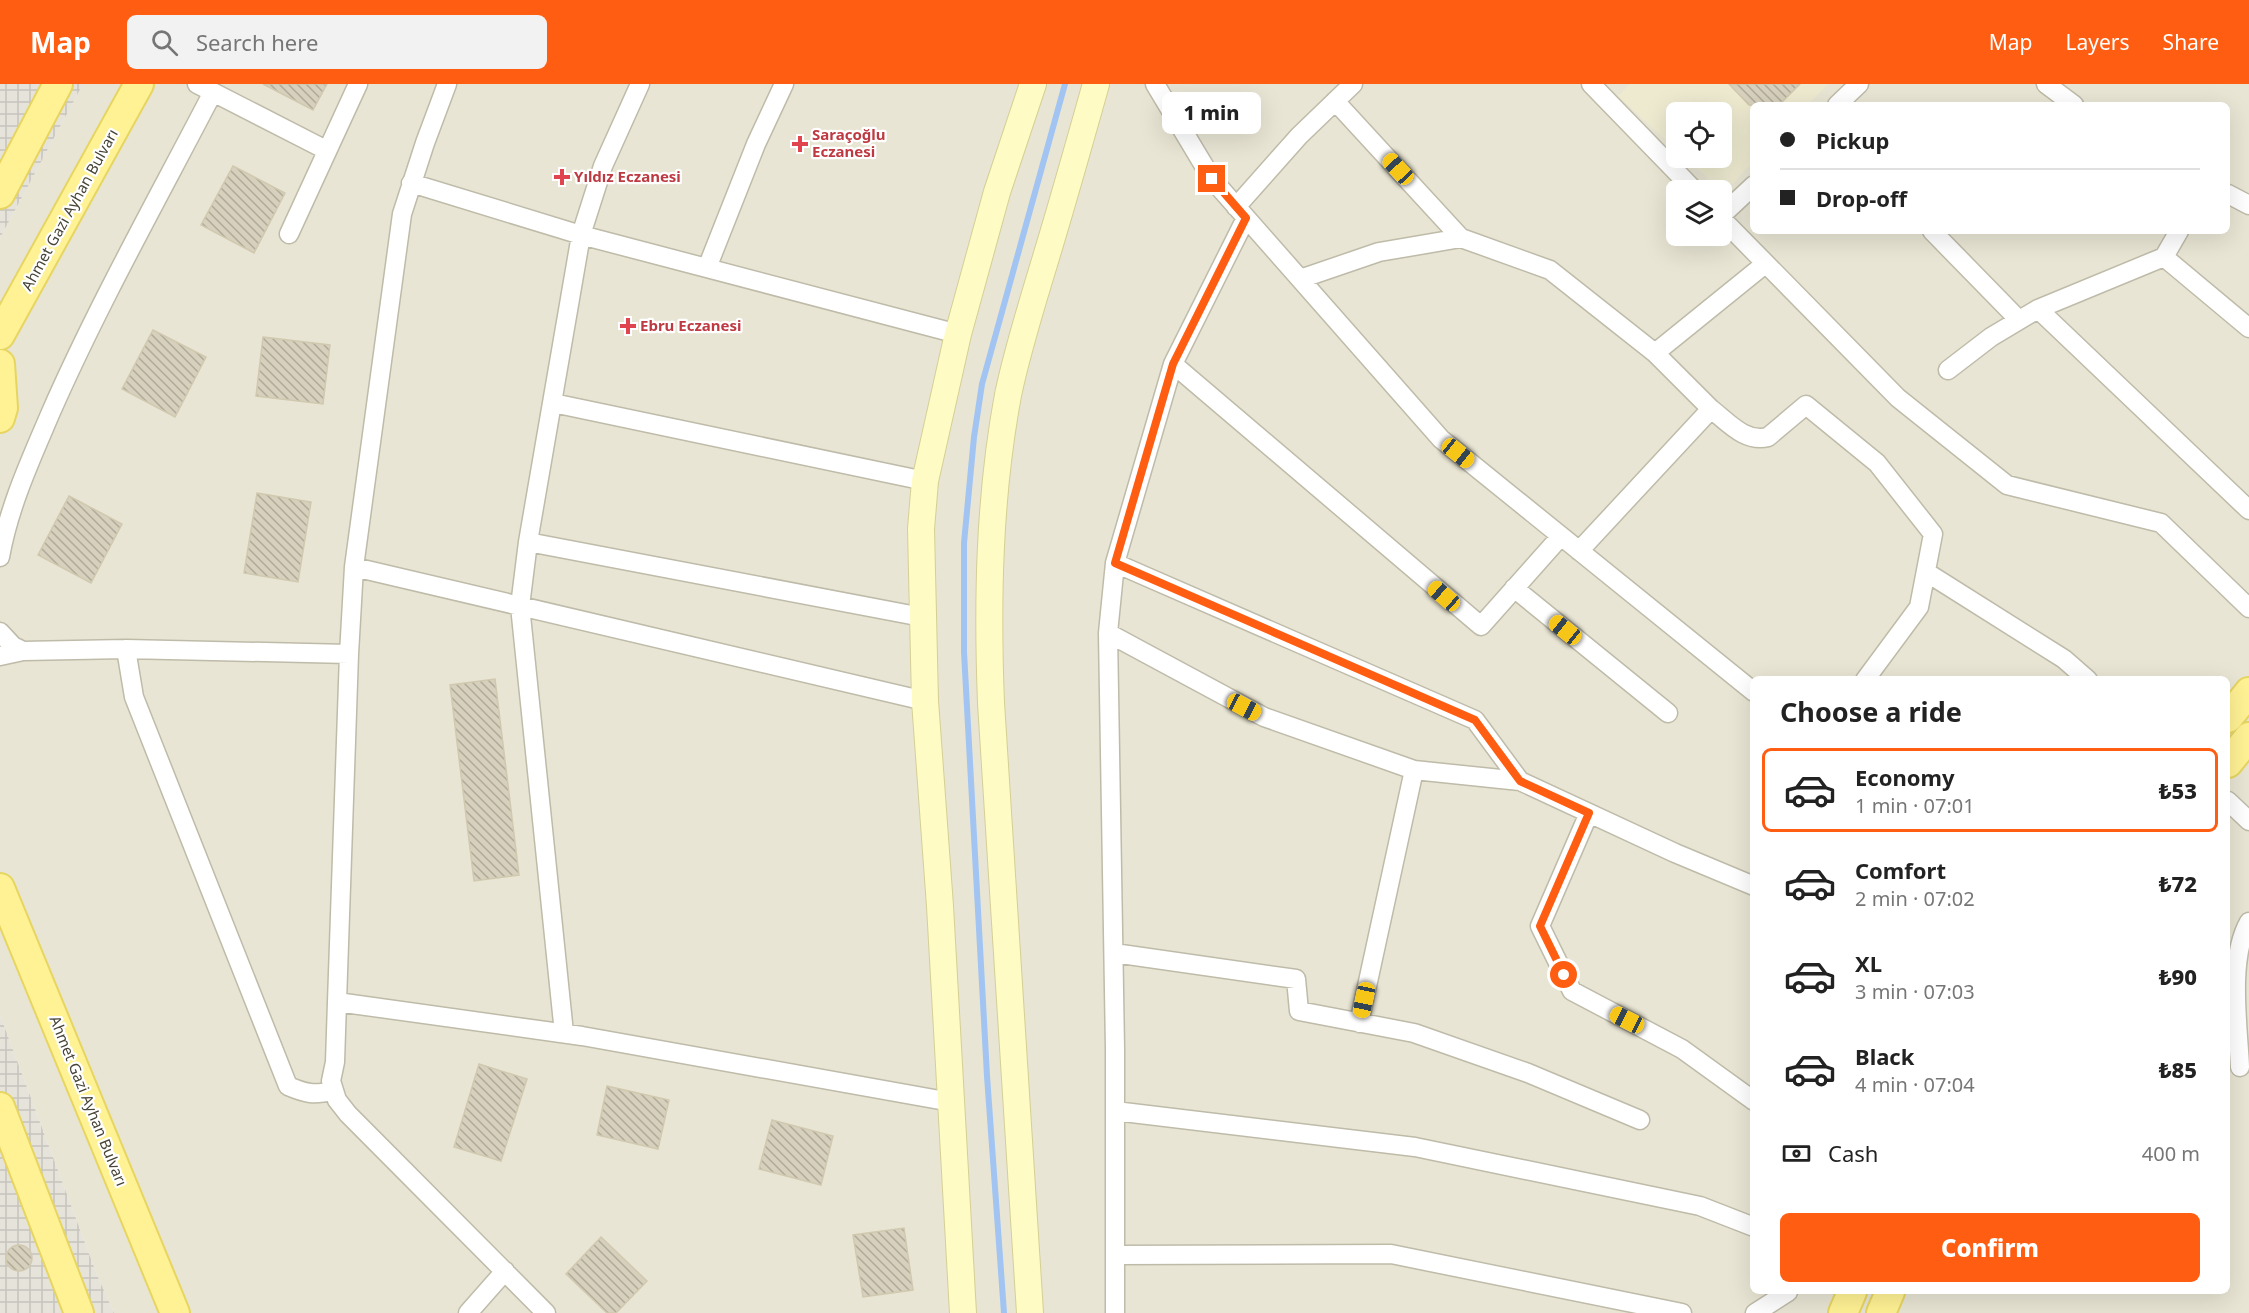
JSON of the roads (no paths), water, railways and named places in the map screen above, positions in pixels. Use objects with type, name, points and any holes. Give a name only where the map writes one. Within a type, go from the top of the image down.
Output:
[{"type":"main road","points":[[0,194],[58,84]]},
{"type":"main road","name":"Ahmet Gazi Ayhan Bulvarı","points":[[0,335],[139,84]]},
{"type":"main road","points":[[963,1313],[940,906],[925,700],[921,528],[925,481],[958,334],[998,192],[1033,84]]},
{"type":"main road","points":[[1030,1313],[991,703],[990,548],[1000,449],[1016,359],[1096,84]]},
{"type":"main road","points":[[0,364],[3,408],[0,418]]},
{"type":"main road","points":[[2230,716],[2249,692]]},
{"type":"main road","points":[[2230,761],[2249,737]]},
{"type":"main road","name":"Ahmet Gazi Ayhan Bulvarı","points":[[0,888],[175,1313]]},
{"type":"main road","points":[[0,1107],[79,1313]]},
{"type":"main road","points":[[1843,1313],[1851,1294]]},
{"type":"main road","points":[[1881,1313],[1889,1294]]},
{"type":"street","points":[[289,234],[358,84]]},
{"type":"street","points":[[447,84],[402,214],[354,567],[348,654],[337,1002],[331,1081],[337,1100],[348,1114],[546,1313]]},
{"type":"street","points":[[564,1033],[520,606],[528,542],[581,235],[603,166],[640,84]]},
{"type":"street","points":[[707,268],[756,144],[784,84]]},
{"type":"street","points":[[1155,84],[1212,179],[1441,439],[1750,689]]},
{"type":"street","points":[[1115,1313],[1114,953],[1108,633],[1115,563],[1173,364],[1241,212],[1299,136],[1353,84]]},
{"type":"street","points":[[1591,84],[1684,180]]},
{"type":"street","points":[[1840,102],[1858,84]]},
{"type":"street","points":[[2046,84],[2070,102]]},
{"type":"street","points":[[0,557],[8,521],[21,481],[75,356],[205,88],[326,150]]},
{"type":"street","points":[[1335,101],[1461,237],[1550,270],[1655,352],[1710,409],[1746,436],[1761,439],[1768,437],[1806,405],[1876,463],[1933,534],[1919,607],[1868,676]]},
{"type":"street","points":[[411,183],[581,235],[958,334]]},
{"type":"street","points":[[1732,207],[1750,189]]},
{"type":"street","points":[[2230,195],[2249,205]]},
{"type":"street","points":[[1732,228],[1898,398],[2007,485],[2161,523],[2249,608]]},
{"type":"street","points":[[1935,234],[2019,320]]},
{"type":"street","points":[[1948,370],[1991,337],[2038,309],[2163,257],[2177,234]]},
{"type":"street","points":[[1300,279],[1379,252],[1461,237]]},
{"type":"street","points":[[2163,257],[2249,328]]},
{"type":"street","points":[[1655,352],[1765,264]]},
{"type":"street","points":[[2038,309],[2249,510]]},
{"type":"street","points":[[1173,364],[1481,626],[1560,536]]},
{"type":"street","points":[[553,403],[925,481]]},
{"type":"street","points":[[1579,551],[1710,409]]},
{"type":"street","points":[[528,542],[922,616]]},
{"type":"street","points":[[1115,563],[1475,720],[1520,781]]},
{"type":"street","points":[[354,567],[925,700]]},
{"type":"street","points":[[1926,572],[2064,659],[2083,676]]},
{"type":"street","points":[[1514,588],[1668,713]]},
{"type":"street","points":[[0,632],[13,646],[23,651]]},
{"type":"street","points":[[1108,633],[1263,717],[1414,770],[1520,781],[1750,884]]},
{"type":"street","points":[[0,656],[23,651],[126,650],[348,654]]},
{"type":"street","points":[[126,650],[134,697],[288,1086],[306,1094],[317,1095],[334,1090]]},
{"type":"street","points":[[1359,1023],[1414,770]]},
{"type":"street","points":[[2230,803],[2249,821]]},
{"type":"street","points":[[1589,813],[1540,926],[1572,991],[1682,1049],[1750,1098]]},
{"type":"street","points":[[2239,1066],[2236,960],[2240,941],[2249,922]]},
{"type":"street","points":[[1114,953],[1296,979],[1299,1011],[1414,1033],[1528,1073],[1640,1120]]},
{"type":"street","points":[[337,1002],[564,1033],[951,1102]]},
{"type":"street","points":[[1115,1111],[1415,1147],[1700,1206],[1750,1225]]},
{"type":"street","points":[[1115,1255],[1391,1254],[1682,1313]]},
{"type":"street","points":[[468,1313],[505,1271]]},
{"type":"street","points":[[1755,1313],[1785,1294]]},
{"type":"waterway","points":[[1004,1313],[987,1076],[964,652],[964,543],[974,437],[982,384],[1065,84]]},
{"type":"place","name":"Saraçoğlu Eczanesi","points":[[800,144]]},
{"type":"place","name":"Yıldız Eczanesi","points":[[562,177]]},
{"type":"place","name":"Ebru Eczanesi","points":[[628,326]]}]
